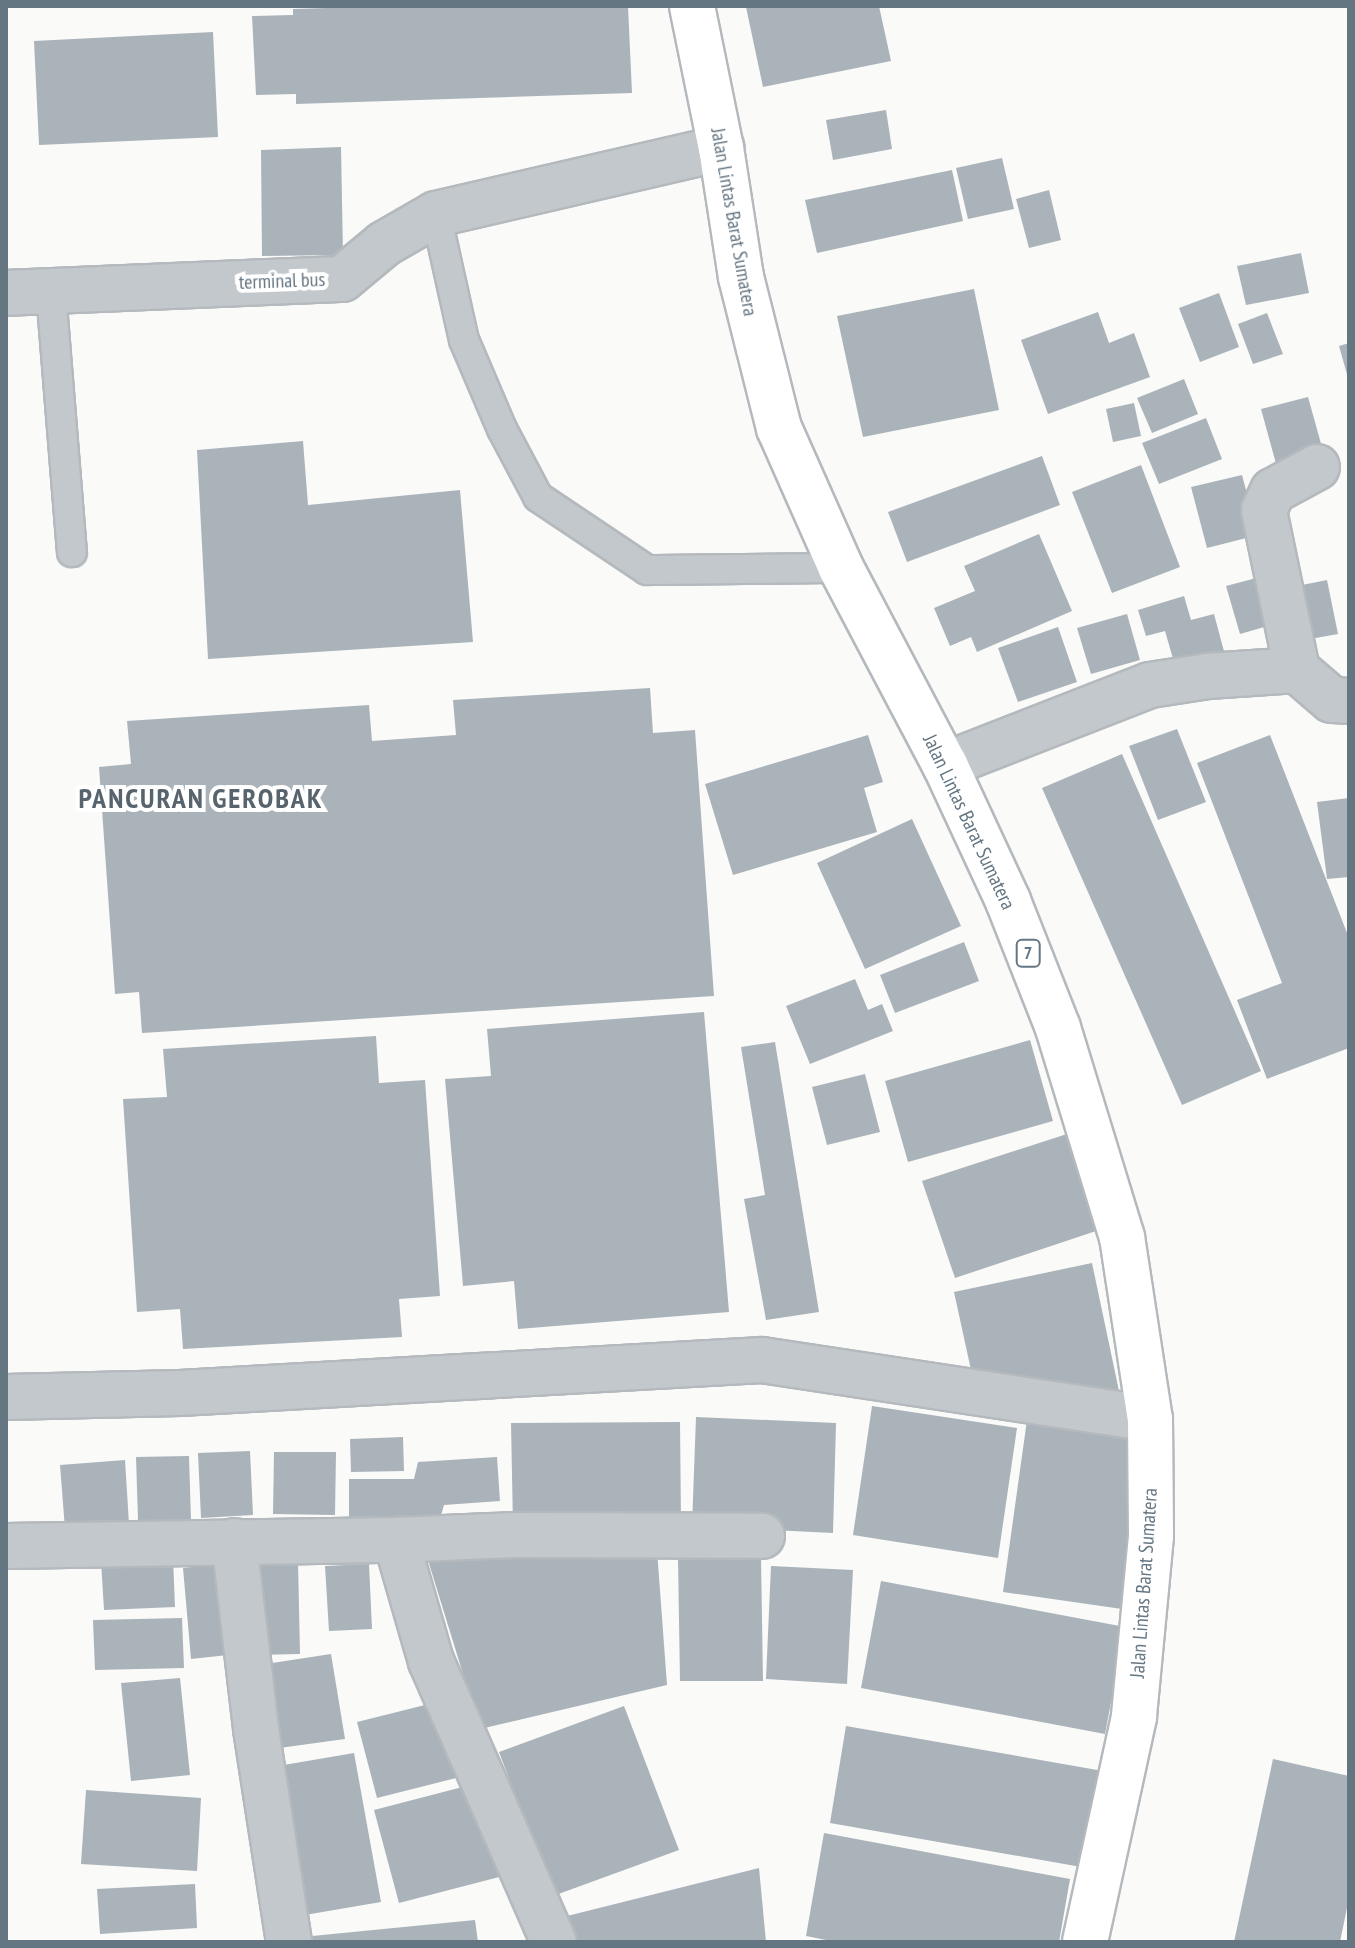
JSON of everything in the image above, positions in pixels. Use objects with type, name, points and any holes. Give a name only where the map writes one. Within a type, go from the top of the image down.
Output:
[{"type":"highway","name":"Jalan Lintas Barat Sumatera","points":[[692,6],[721,148],[741,277],[779,428],[841,568],[945,765],[1008,901],[1058,1028],[1122,1237],[1150,1419],[1151,1536],[1134,1717],[1085,1942]]},
{"type":"street","name":"terminal bus","points":[[6,293],[342,279],[384,244],[436,214],[721,148]]},
{"type":"street","points":[[1317,467],[1273,491],[1264,510],[1297,670],[1332,700],[1349,701]]},
{"type":"street","points":[[945,765],[1150,685],[1208,676],[1297,670]]},
{"type":"street","points":[[6,1397],[180,1393],[762,1360],[1150,1419]]},
{"type":"street","points":[[6,1546],[396,1540],[514,1535],[762,1536]]},
{"type":"street","points":[[396,1540],[431,1661],[554,1942]]},
{"type":"street","points":[[234,1541],[256,1729],[289,1942]]},
{"type":"lane","points":[[436,214],[464,340],[502,429],[538,497],[647,570],[841,568]]},
{"type":"lane","points":[[51,292],[72,552]]},
{"type":"building","points":[[628,6],[632,93],[296,104],[296,94],[256,95],[252,16],[293,15],[293,9]]},
{"type":"building","points":[[879,6],[891,61],[763,87],[746,7]]},
{"type":"building","points":[[213,32],[218,137],[39,145],[34,41]]},
{"type":"building","points":[[886,110],[892,149],[833,160],[826,120]]},
{"type":"building","points":[[341,147],[343,255],[262,256],[261,150]]},
{"type":"building","points":[[1002,158],[1014,209],[968,219],[956,168]]},
{"type":"building","points":[[952,170],[963,221],[817,253],[805,200]]},
{"type":"building","points":[[1049,190],[1061,240],[1029,248],[1016,199]]},
{"type":"building","points":[[1301,253],[1309,293],[1246,305],[1237,266]]},
{"type":"building","points":[[974,289],[999,410],[863,437],[837,316]]},
{"type":"building","points":[[1219,293],[1239,347],[1200,362],[1179,308]]},
{"type":"building","points":[[1098,312],[1109,343],[1134,333],[1150,377],[1048,414],[1021,340]]},
{"type":"building","points":[[1267,313],[1283,354],[1253,364],[1238,324]]},
{"type":"building","points":[[1349,343],[1349,378],[1348,378],[1339,346]]},
{"type":"building","points":[[1184,379],[1198,414],[1152,433],[1137,398]]},
{"type":"building","points":[[1308,397],[1325,458],[1278,471],[1261,409]]},
{"type":"building","points":[[1134,403],[1141,436],[1113,442],[1106,409]]},
{"type":"building","points":[[1206,418],[1222,459],[1159,484],[1142,443]]},
{"type":"building","points":[[303,441],[308,505],[460,490],[473,642],[208,659],[197,450]]},
{"type":"building","points":[[1042,456],[1060,505],[907,562],[888,512]]},
{"type":"building","points":[[1141,465],[1180,567],[1112,593],[1072,492]]},
{"type":"building","points":[[1242,475],[1258,535],[1207,548],[1191,487]]},
{"type":"building","points":[[1039,534],[1072,611],[977,652],[971,637],[950,646],[934,608],[975,591],[964,566]]},
{"type":"building","points":[[1264,576],[1278,623],[1240,634],[1226,586]]},
{"type":"building","points":[[1327,580],[1338,634],[1299,641],[1287,588]]},
{"type":"building","points":[[1184,596],[1191,620],[1214,614],[1225,655],[1176,669],[1165,631],[1146,636],[1138,610]]},
{"type":"building","points":[[1127,614],[1140,660],[1091,674],[1077,628]]},
{"type":"building","points":[[1058,627],[1077,682],[1018,702],[998,648]]},
{"type":"building","points":[[650,688],[653,733],[695,730],[714,996],[142,1033],[139,992],[115,994],[99,767],[131,764],[127,721],[369,705],[372,741],[456,735],[453,700]]},
{"type":"building","points":[[1177,729],[1206,802],[1158,820],[1129,746]]},
{"type":"building","points":[[868,735],[883,782],[864,788],[877,832],[733,875],[705,784]]},
{"type":"building","points":[[1270,735],[1349,938],[1349,1048],[1267,1079],[1237,1000],[1282,983],[1197,763]]},
{"type":"building","points":[[1122,754],[1261,1071],[1182,1105],[1042,788]]},
{"type":"building","points":[[1349,798],[1349,877],[1327,879],[1317,802]]},
{"type":"building","points":[[912,819],[961,926],[865,969],[817,863]]},
{"type":"building","points":[[964,942],[979,981],[895,1013],[880,975]]},
{"type":"building","points":[[855,979],[868,1010],[882,1004],[893,1031],[810,1064],[786,1006]]},
{"type":"building","points":[[704,1012],[729,1312],[518,1329],[514,1281],[463,1286],[445,1079],[491,1076],[487,1029]]},
{"type":"building","points":[[376,1036],[379,1083],[425,1080],[440,1296],[399,1299],[402,1337],[183,1349],[180,1309],[137,1312],[123,1099],[167,1097],[163,1049]]},
{"type":"building","points":[[1030,1040],[1053,1121],[908,1162],[885,1081]]},
{"type":"building","points":[[775,1042],[819,1312],[766,1320],[744,1199],[765,1195],[741,1047]]},
{"type":"building","points":[[865,1074],[880,1132],[827,1145],[812,1087]]},
{"type":"building","points":[[1070,1133],[1102,1229],[955,1278],[922,1181]]},
{"type":"building","points":[[1092,1263],[1119,1391],[971,1370],[954,1292]]},
{"type":"building","points":[[872,1406],[1017,1428],[998,1558],[853,1535]]},
{"type":"building","points":[[696,1417],[836,1423],[833,1533],[692,1526]]},
{"type":"building","points":[[1027,1420],[1146,1438],[1122,1609],[1003,1592]]},
{"type":"building","points":[[680,1422],[681,1524],[513,1526],[511,1423]]},
{"type":"building","points":[[403,1437],[404,1471],[351,1472],[350,1439]]},
{"type":"building","points":[[250,1451],[253,1515],[201,1518],[198,1453]]},
{"type":"building","points":[[274,1452],[336,1452],[335,1515],[273,1514]]},
{"type":"building","points":[[189,1456],[191,1521],[138,1521],[136,1457]]},
{"type":"building","points":[[497,1457],[500,1501],[444,1505],[440,1519],[349,1519],[349,1479],[414,1479],[418,1462]]},
{"type":"building","points":[[125,1460],[129,1524],[65,1529],[60,1465]]},
{"type":"building","points":[[657,1550],[667,1685],[480,1729],[427,1557]]},
{"type":"building","points":[[173,1558],[175,1607],[104,1610],[101,1561]]},
{"type":"building","points":[[761,1558],[763,1681],[680,1681],[678,1559]]},
{"type":"building","points":[[249,1561],[298,1561],[300,1654],[251,1655]]},
{"type":"building","points":[[228,1563],[237,1654],[191,1659],[183,1568]]},
{"type":"building","points":[[369,1564],[372,1629],[329,1631],[325,1566]]},
{"type":"building","points":[[771,1566],[853,1570],[847,1684],[766,1679]]},
{"type":"building","points":[[881,1581],[1125,1627],[1105,1734],[861,1688]]},
{"type":"building","points":[[182,1618],[184,1668],[95,1670],[93,1620]]},
{"type":"building","points":[[331,1654],[345,1739],[272,1749],[259,1665]]},
{"type":"building","points":[[180,1678],[190,1775],[131,1781],[121,1683]]},
{"type":"building","points":[[445,1700],[464,1776],[377,1798],[357,1722]]},
{"type":"building","points":[[624,1706],[679,1850],[553,1896],[499,1752]]},
{"type":"building","points":[[846,1726],[1103,1771],[1087,1868],[830,1823]]},
{"type":"building","points":[[354,1753],[381,1902],[299,1916],[272,1767]]},
{"type":"building","points":[[1273,1759],[1349,1776],[1349,1898],[1340,1942],[1234,1942]]},
{"type":"building","points":[[478,1783],[503,1876],[399,1903],[374,1810]]},
{"type":"building","points":[[86,1790],[201,1798],[197,1871],[81,1864]]},
{"type":"building","points":[[824,1833],[1070,1879],[1059,1942],[836,1942],[806,1936]]},
{"type":"building","points":[[759,1868],[766,1942],[578,1942],[567,1916]]},
{"type":"building","points":[[195,1884],[197,1928],[100,1934],[97,1889]]},
{"type":"building","points":[[475,1920],[478,1942],[303,1942],[302,1937]]},
{"type":"district","name":"PANCURAN GEROBAK","points":[[201,798]]}]
